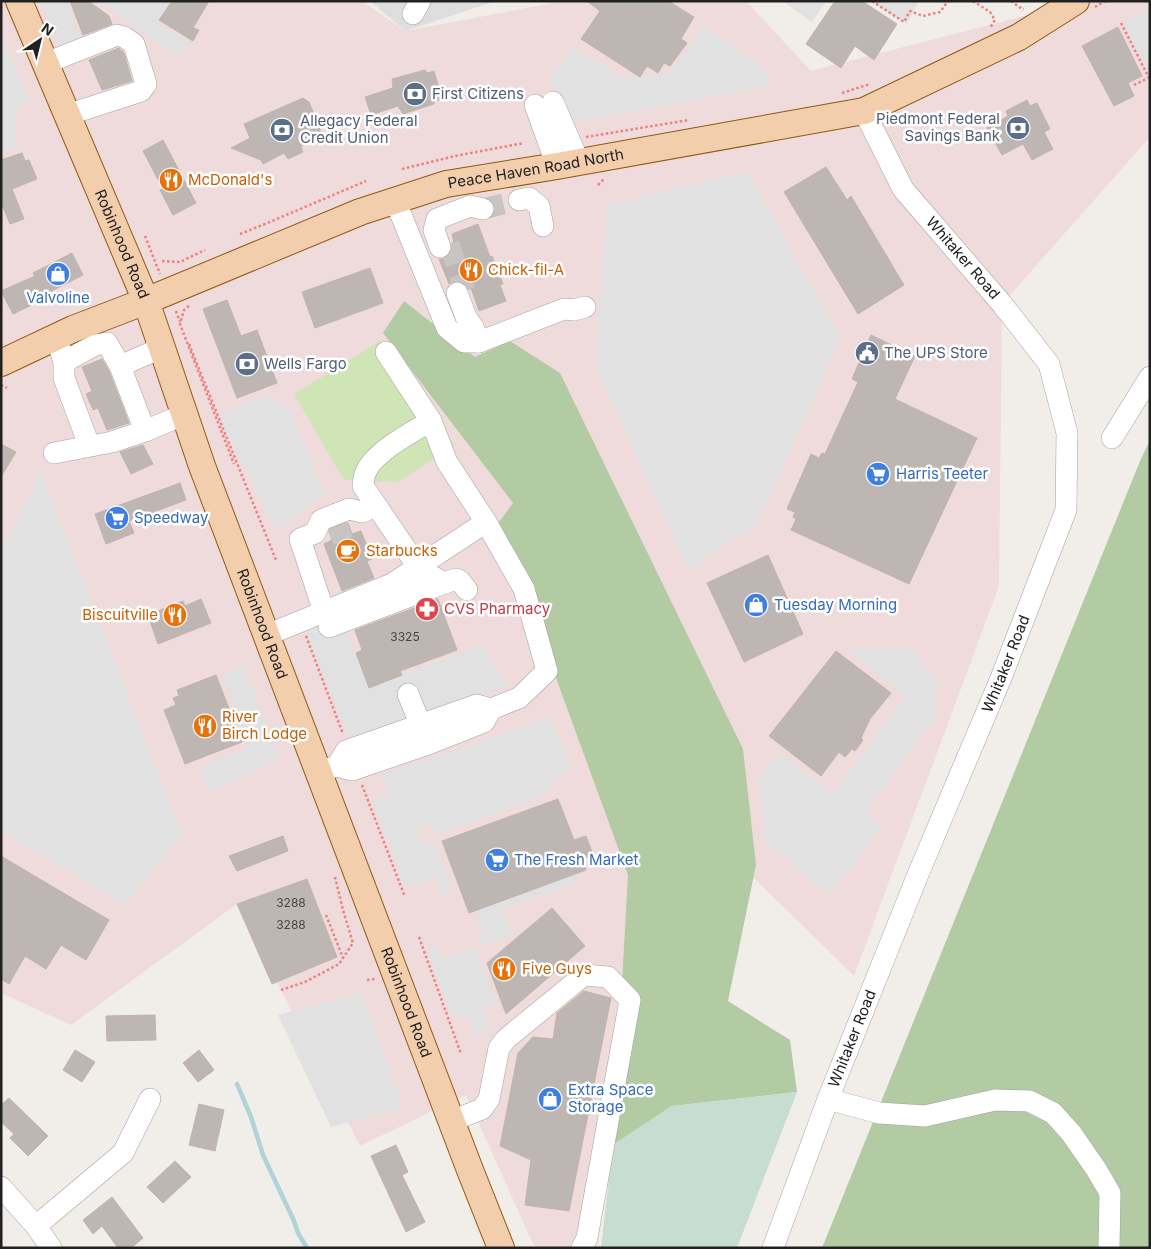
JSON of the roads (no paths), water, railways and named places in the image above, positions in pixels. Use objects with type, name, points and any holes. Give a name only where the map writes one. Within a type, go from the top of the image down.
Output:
[{"type":"main road","name":"Robinhood Road","points":[[19,1],[146,301],[202,466],[267,635],[328,769],[451,1121],[501,1248]]},
{"type":"main road","name":"Peace Haven Road North","points":[[1,363],[58,337],[91,334],[146,301],[360,212],[446,184],[864,111],[1020,38],[1076,1]]},
{"type":"street","points":[[46,63],[117,35],[124,36],[134,44],[146,84],[141,91],[68,115]]},
{"type":"street","points":[[544,104],[568,164]]},
{"type":"street","name":"Whitaker Road","points":[[773,1248],[828,1098],[919,872],[1001,678],[1066,510],[1067,433],[1049,364],[1002,304],[903,189],[864,111]]},
{"type":"street","points":[[520,204],[529,198],[539,206],[542,226]]},
{"type":"street","points":[[395,200],[448,328],[464,342],[476,334],[564,310],[585,307]]},
{"type":"street","points":[[444,246],[447,225],[460,218],[485,214]]},
{"type":"street","points":[[461,292],[473,314],[476,334]]},
{"type":"street","points":[[64,362],[91,334],[107,343],[120,366],[145,430]]},
{"type":"street","points":[[58,337],[64,362],[64,378],[89,445]]},
{"type":"street","points":[[120,366],[161,348]]},
{"type":"street","points":[[328,769],[352,770],[425,734],[484,722],[491,709],[519,698],[547,671],[524,589],[486,522],[447,462],[431,421],[386,352]]},
{"type":"street","points":[[1112,438],[1150,377]]},
{"type":"street","points":[[54,453],[112,442],[185,414]]},
{"type":"street","points":[[326,620],[339,525],[363,486],[365,473],[376,458],[388,448],[431,421]]},
{"type":"street","points":[[326,620],[392,584],[486,522]]},
{"type":"street","points":[[339,525],[418,567]]},
{"type":"street","points":[[267,635],[326,620],[458,580],[466,590]]},
{"type":"street","points":[[408,694],[425,734]]},
{"type":"street","points":[[451,1121],[482,1109],[489,1100],[499,1048],[506,1039],[584,975],[608,977],[630,1000],[588,1238],[582,1248]]},
{"type":"street","points":[[828,1098],[879,1113],[925,1116],[995,1100],[1029,1101],[1053,1112],[1081,1147],[1110,1193],[1109,1248]]},
{"type":"street","points":[[36,1226],[123,1153],[150,1099]]},
{"type":"street","points":[[1,1187],[36,1226],[51,1248]]},
{"type":"waterway","points":[[237,1084],[251,1117],[263,1155],[298,1233],[307,1248]]},
{"type":"tunnel","points":[[483,209],[519,200]]},
{"type":"tunnel","points":[[449,244],[465,291]]},
{"type":"tunnel","points":[[330,535],[349,527]]},
{"type":"place","name":"First Citizens","points":[[415,94]]},
{"type":"place","name":"Piedmont Federal Savings Bank","points":[[1018,128]]},
{"type":"place","name":"Allegacy Federal Credit Union","points":[[282,130]]},
{"type":"place","name":"McDonald's","points":[[171,180]]},
{"type":"place","name":"Chick-fil-A","points":[[471,270]]},
{"type":"place","name":"Valvoline","points":[[58,274]]},
{"type":"place","name":"The UPS Store","points":[[867,353]]},
{"type":"place","name":"Wells Fargo","points":[[247,364]]},
{"type":"place","name":"Harris Teeter","points":[[878,474]]},
{"type":"place","name":"Speedway","points":[[117,518]]},
{"type":"place","name":"Starbucks","points":[[348,551]]},
{"type":"place","name":"Tuesday Morning","points":[[756,605]]},
{"type":"place","name":"CVS Pharmacy","points":[[427,609]]},
{"type":"place","name":"Biscuitville","points":[[175,615]]},
{"type":"place","name":"River Birch Lodge","points":[[205,726]]},
{"type":"place","name":"The Fresh Market","points":[[497,860]]},
{"type":"place","name":"Five Guys","points":[[504,969]]},
{"type":"place","name":"Extra Space Storage","points":[[550,1099]]}]
